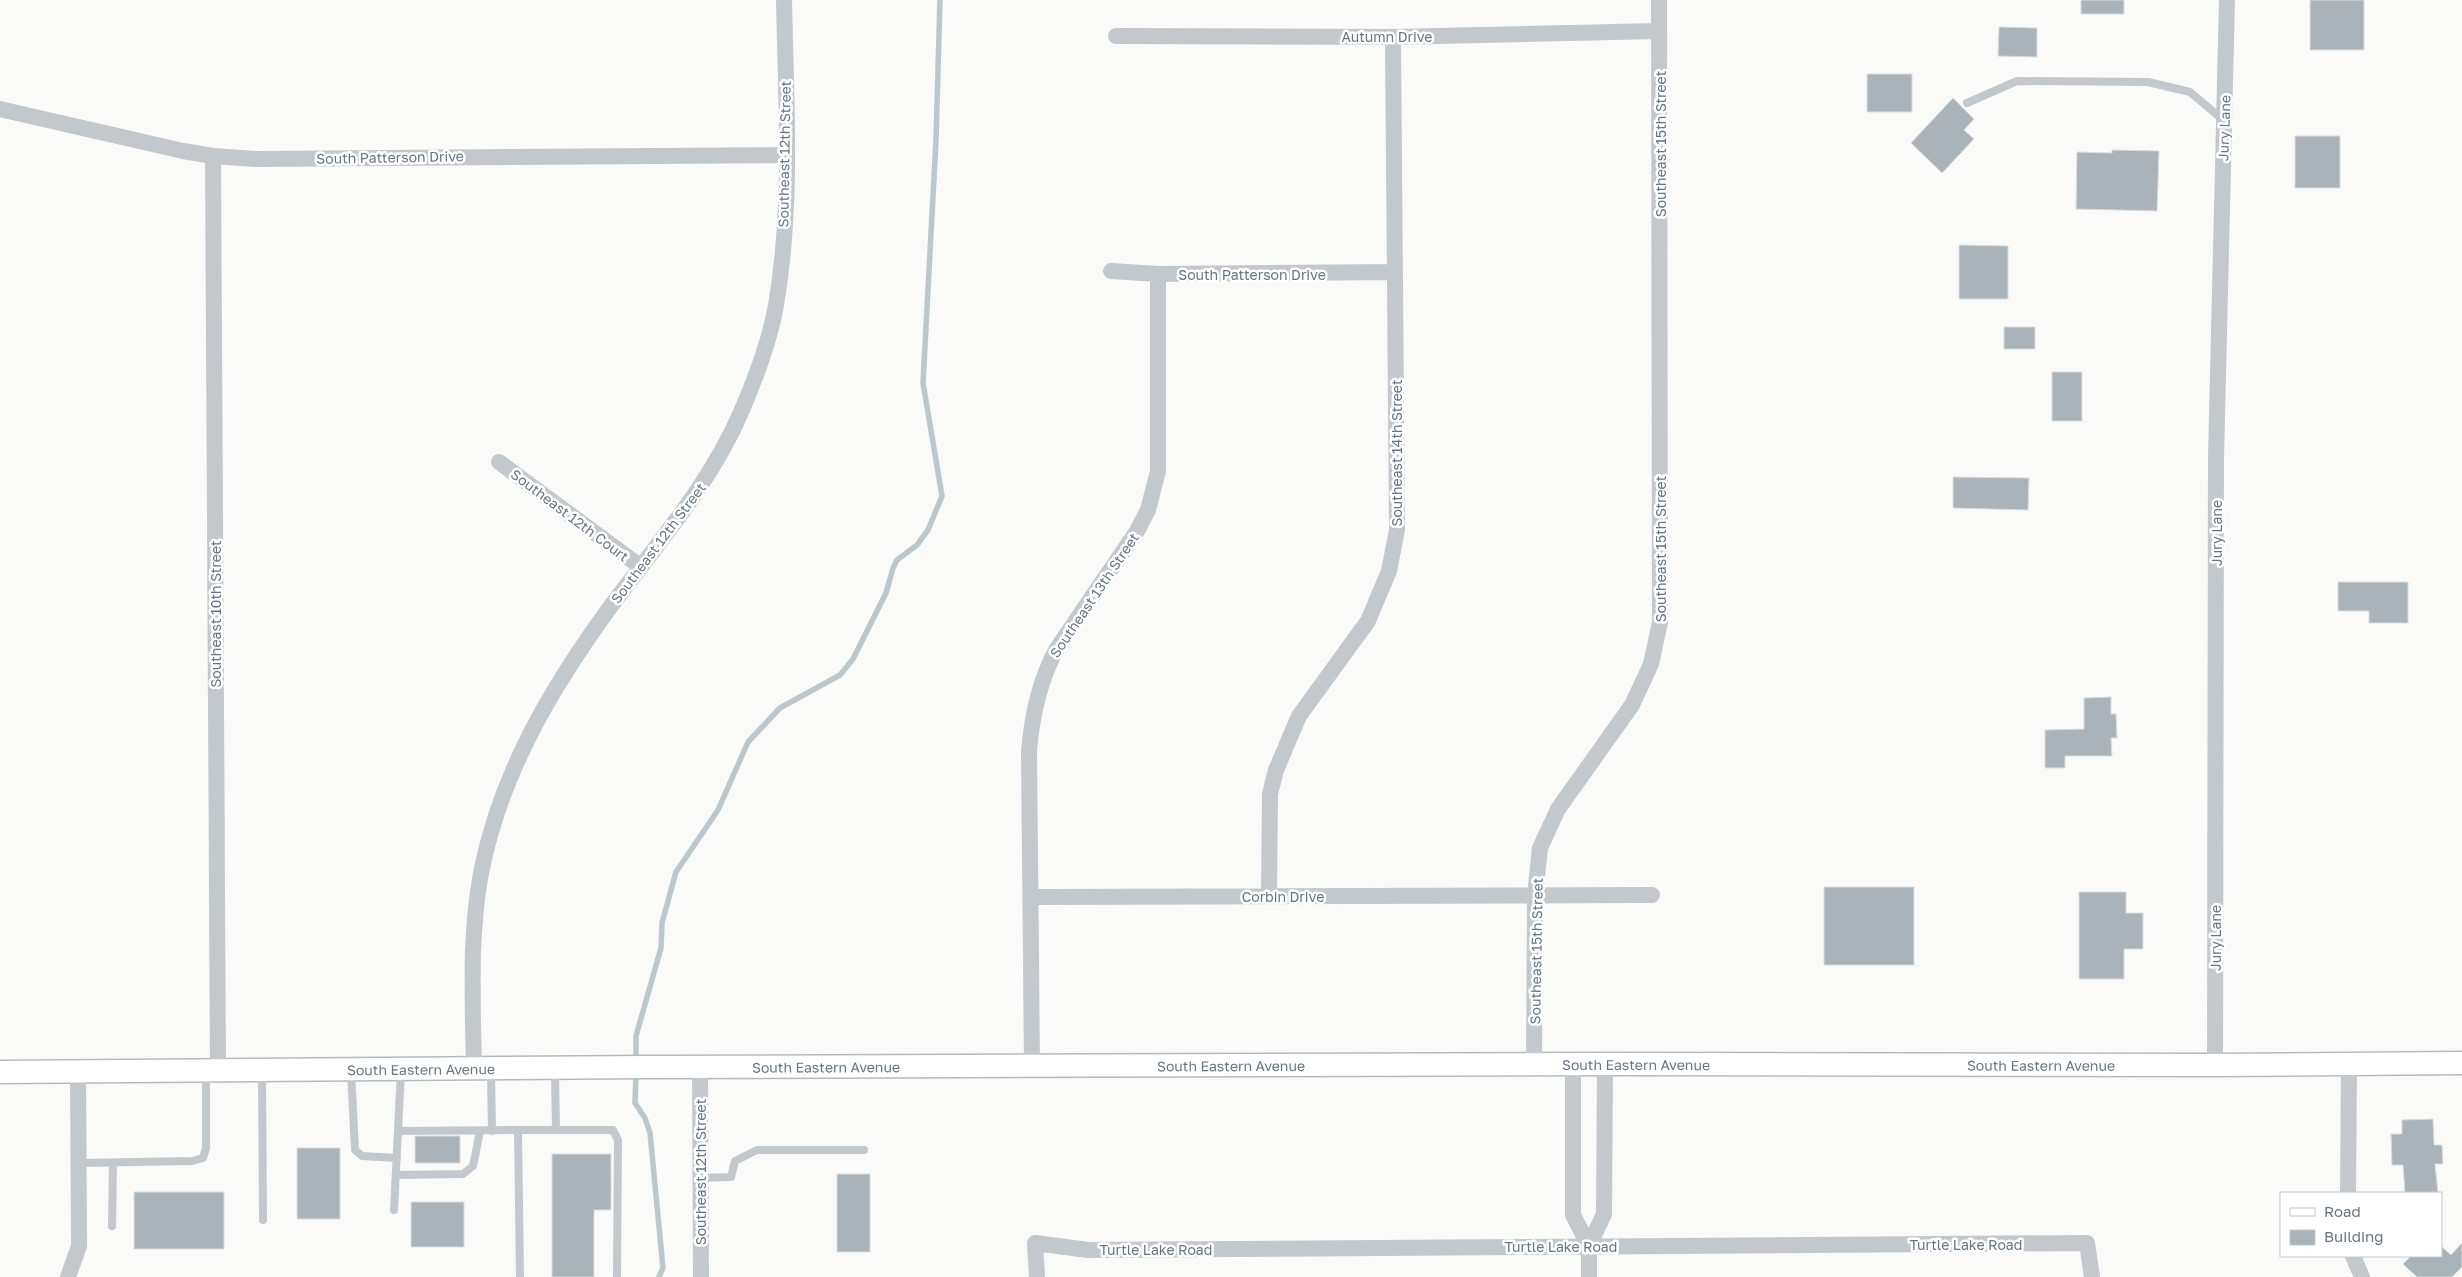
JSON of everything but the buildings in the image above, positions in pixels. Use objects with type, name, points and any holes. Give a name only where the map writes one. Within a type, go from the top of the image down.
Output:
[{"type":"main road","name":"South Eastern Avenue","points":[[0,1072],[647,1067],[2462,1063]]},
{"type":"street","name":"Southeast 12th Street","points":[[483,1069],[473,971],[476,912],[481,874],[491,832],[505,788],[522,750],[551,695],[574,657],[664,539],[706,478],[728,439],[754,379],[776,307],[783,234],[786,155],[784,0]]},
{"type":"street","name":"Southeast 15th Street","points":[[1534,1065],[1535,895],[1540,848],[1558,809],[1632,705],[1651,664],[1660,622],[1659,0]]},
{"type":"street","name":"Jury Lane","points":[[2215,1065],[2216,458],[2227,0]]},
{"type":"street","name":"Autumn Drive","points":[[1116,36],[1393,36],[1659,31]]},
{"type":"street","name":"Southeast 14th Street","points":[[1269,896],[1270,794],[1282,753],[1298,716],[1368,621],[1389,571],[1394,551],[1398,509],[1393,36]]},
{"type":"street","name":"South Patterson Drive","points":[[0,109],[213,156],[256,159],[786,155]]},
{"type":"street","name":"Southeast 10th Street","points":[[212,1071],[213,156]]},
{"type":"street","name":"South Patterson Drive","points":[[1110,271],[1158,274],[1394,272]]},
{"type":"street","name":"Southeast 13th Street","points":[[1032,1067],[1032,897],[1029,751],[1032,720],[1038,694],[1047,668],[1056,650],[1137,531],[1148,510],[1154,490],[1159,448],[1158,274]]},
{"type":"street","name":"Southeast 12th Court","points":[[499,462],[641,567]]},
{"type":"street","name":"Corbin Drive","points":[[1032,897],[1652,895]]},
{"type":"street","points":[[2348,1192],[2349,1063]]},
{"type":"street","points":[[1573,1064],[1574,1215],[1589,1246]]},
{"type":"street","points":[[1589,1277],[1589,1246],[1604,1214],[1605,1064]]},
{"type":"street","name":"Southeast 12th Street","points":[[700,1067],[700,1277]]},
{"type":"street","points":[[68,1277],[79,1246],[78,1072]]},
{"type":"street","name":"Turtle Lake Road","points":[[1037,1277],[1035,1243],[1088,1250],[2087,1243],[2092,1277]]},
{"type":"street","points":[[2353,1257],[2362,1277]]},
{"type":"lane","points":[[1967,103],[2016,81],[2148,82],[2190,92],[2224,121]]},
{"type":"lane","points":[[555,1068],[556,1130]]},
{"type":"lane","points":[[394,1210],[401,1069]]},
{"type":"lane","points":[[483,1069],[492,1131]]},
{"type":"lane","points":[[351,1070],[355,1150],[362,1156],[397,1158]]},
{"type":"lane","points":[[78,1163],[192,1161],[203,1158],[206,1148],[212,1071]]},
{"type":"lane","points":[[262,1071],[263,1220]]},
{"type":"lane","points":[[518,1130],[520,1277]]},
{"type":"lane","points":[[398,1131],[613,1130],[618,1140],[617,1277]]},
{"type":"lane","points":[[396,1175],[463,1174],[473,1166],[480,1131]]},
{"type":"lane","points":[[700,1178],[731,1177],[735,1161],[757,1150],[864,1150]]},
{"type":"lane","points":[[112,1226],[113,1163]]},
{"type":"waterway","points":[[636,1063],[636,1036],[661,948],[662,923],[676,872],[718,810],[748,742],[780,708],[840,675],[853,659],[886,593],[897,560],[917,545],[928,530],[942,496],[923,383],[936,140],[940,0]]},
{"type":"waterway","points":[[636,1072],[635,1103],[645,1118],[650,1133],[663,1268],[659,1277]]}]
